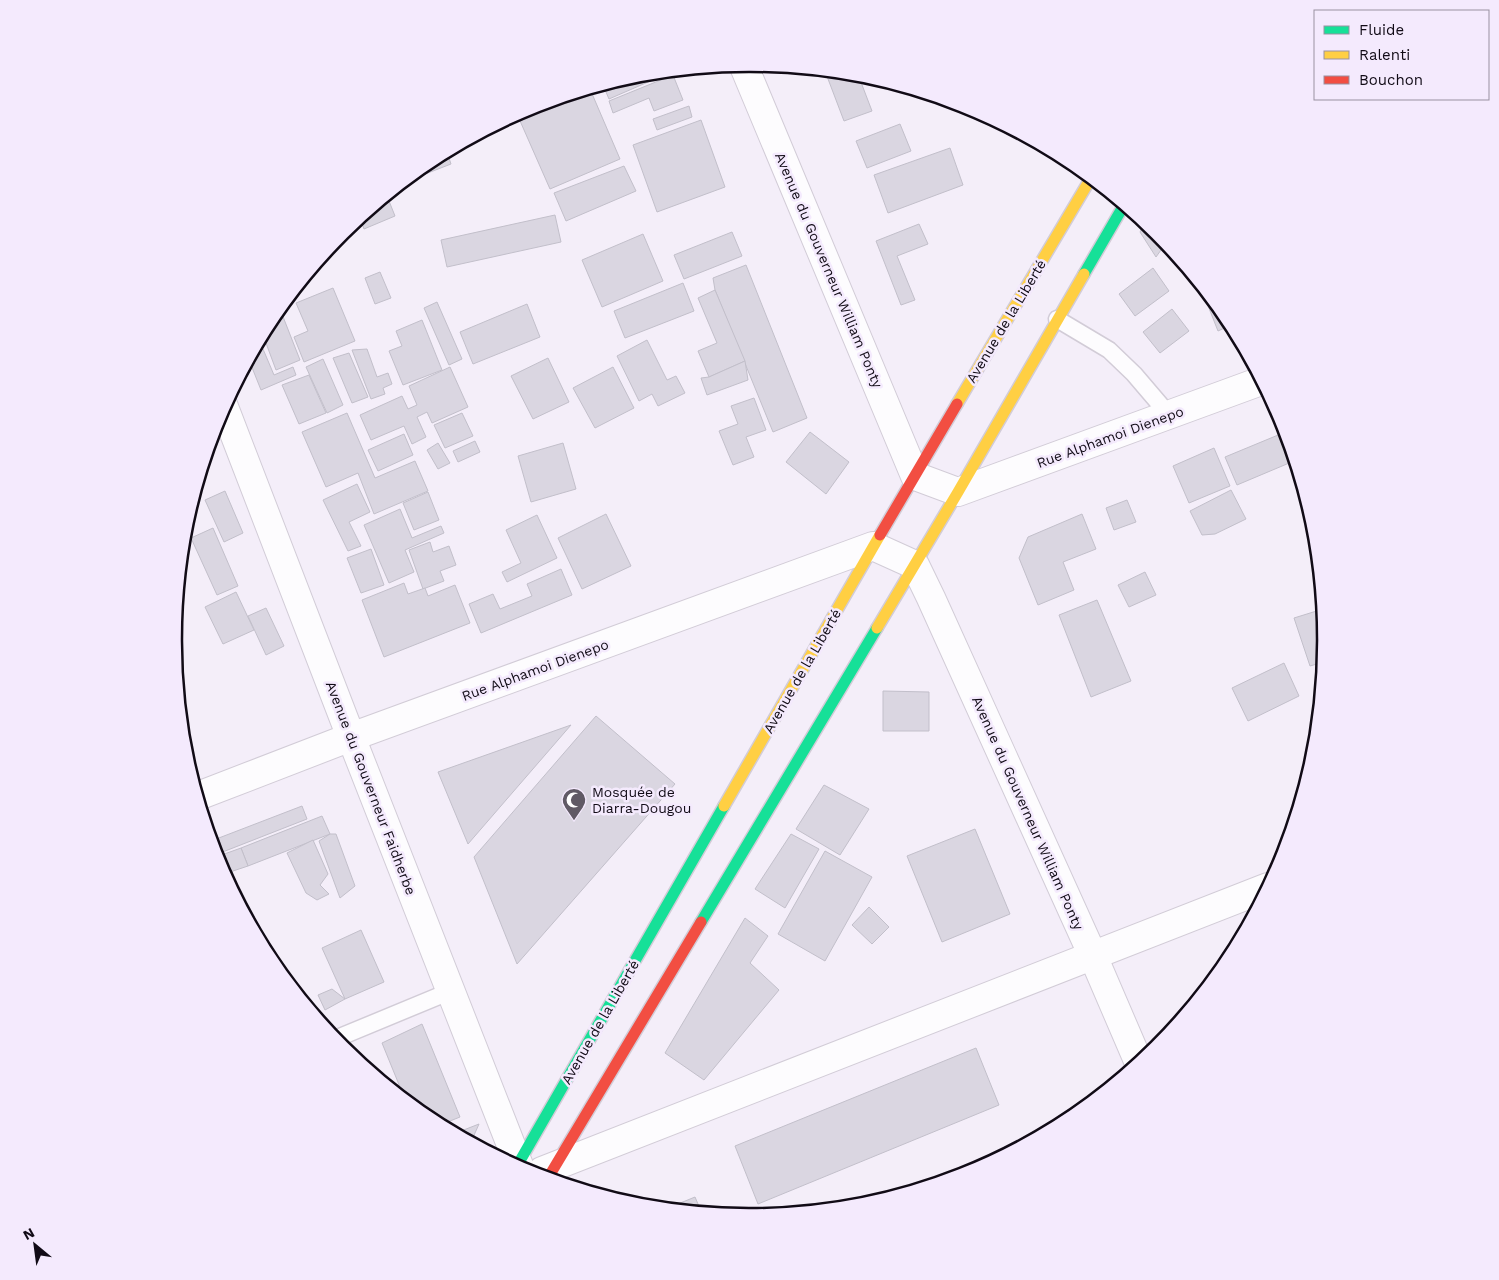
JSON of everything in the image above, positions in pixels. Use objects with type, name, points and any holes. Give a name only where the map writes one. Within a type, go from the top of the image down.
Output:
[{"type":"main road","name":"Avenue de la Liberté","points":[[534,1165],[873,546],[1087,184]]},
{"type":"main road","points":[[535,1165],[914,565],[1121,210]]},
{"type":"street","name":"Avenue du Gouverneur William Ponty","points":[[746,72],[915,476]]},
{"type":"street","name":"Rue Alphamoi Dienepo","points":[[958,492],[1255,383]]},
{"type":"street","name":"Avenue du Gouverneur Faidherbe","points":[[228,417],[451,991],[529,1163]]},
{"type":"street","points":[[915,476],[958,492]]},
{"type":"street","points":[[873,546],[914,565]]},
{"type":"street","name":"Rue Alphamoi Dienepo","points":[[203,794],[351,737],[873,546]]},
{"type":"street","name":"Avenue du Gouverneur William Ponty","points":[[914,565],[931,598],[1136,1055]]},
{"type":"street","points":[[539,1166],[1093,956],[1258,891]]},
{"type":"lane","points":[[1058,319],[1109,350],[1134,374],[1169,415]]},
{"type":"lane","points":[[343,1036],[451,991]]},
{"type":"building","points":[[674,77],[683,100],[654,111],[649,98],[613,113],[609,101],[663,79]]},
{"type":"building","points":[[828,78],[861,83],[872,111],[844,121]]},
{"type":"building","points":[[650,81],[609,99],[606,91]]},
{"type":"building","points":[[593,95],[620,159],[550,189],[520,121]]},
{"type":"building","points":[[689,106],[692,117],[657,130],[653,119]]},
{"type":"building","points":[[701,120],[725,187],[657,212],[633,145]]},
{"type":"building","points":[[900,124],[911,151],[867,168],[856,141]]},
{"type":"building","points":[[950,148],[963,185],[888,213],[874,175]]},
{"type":"building","points":[[449,159],[451,164],[426,174]]},
{"type":"building","points":[[624,166],[636,191],[566,221],[554,193]]},
{"type":"building","points":[[389,202],[395,216],[364,229],[363,225]]},
{"type":"building","points":[[555,215],[561,242],[447,267],[441,240]]},
{"type":"building","points":[[919,224],[928,244],[897,256],[915,300],[901,305],[876,241]]},
{"type":"building","points":[[1141,230],[1161,250],[1156,257],[1140,232]]},
{"type":"building","points":[[732,232],[742,256],[684,279],[674,255]]},
{"type":"building","points":[[643,234],[663,281],[602,307],[582,260]]},
{"type":"building","points":[[746,265],[807,418],[773,432],[715,290],[713,278]]},
{"type":"building","points":[[1153,268],[1169,291],[1135,316],[1119,294]]},
{"type":"building","points":[[380,272],[391,298],[375,304],[365,278]]},
{"type":"building","points":[[683,283],[694,311],[625,338],[614,311]]},
{"type":"building","points":[[333,288],[355,341],[304,362],[294,337],[308,331],[296,303]]},
{"type":"building","points":[[715,290],[745,361],[709,377],[698,351],[717,343],[698,298]]},
{"type":"building","points":[[437,302],[462,359],[449,365],[424,308]]},
{"type":"building","points":[[527,304],[540,337],[473,364],[460,332]]},
{"type":"building","points":[[1209,307],[1223,329],[1218,331]]},
{"type":"building","points":[[1172,309],[1189,331],[1160,353],[1143,332]]},
{"type":"building","points":[[283,317],[300,360],[276,370],[266,343]]},
{"type":"building","points":[[422,320],[442,370],[403,385],[389,351],[402,346],[396,331]]},
{"type":"building","points":[[647,340],[667,380],[676,376],[685,393],[658,406],[652,394],[639,401],[617,356]]},
{"type":"building","points":[[262,349],[274,375],[293,367],[296,375],[261,390],[252,368]]},
{"type":"building","points":[[367,349],[377,377],[388,373],[392,384],[383,388],[385,394],[371,399],[352,350]]},
{"type":"building","points":[[349,353],[368,397],[352,403],[333,358]]},
{"type":"building","points":[[548,358],[569,402],[533,419],[511,376]]},
{"type":"building","points":[[323,359],[343,405],[327,413],[306,367]]},
{"type":"building","points":[[745,361],[748,380],[707,395],[701,378],[709,377]]},
{"type":"building","points":[[450,367],[468,407],[432,423],[427,412],[417,417],[426,437],[412,444],[404,426],[371,440],[360,415],[402,396],[408,409],[417,405],[409,386]]},
{"type":"building","points":[[613,367],[634,408],[595,428],[573,388]]},
{"type":"building","points":[[309,375],[326,413],[299,424],[282,385]]},
{"type":"building","points":[[754,398],[766,430],[746,437],[754,457],[733,465],[719,431],[738,424],[731,406]]},
{"type":"building","points":[[347,413],[375,478],[415,461],[428,491],[374,514],[358,473],[326,487],[302,432]]},
{"type":"building","points":[[462,413],[473,436],[445,448],[434,425]]},
{"type":"building","points":[[810,432],[849,462],[826,494],[786,462]]},
{"type":"building","points":[[404,434],[413,455],[378,471],[368,450]]},
{"type":"building","points":[[1278,435],[1289,463],[1237,485],[1225,457]]},
{"type":"building","points":[[475,441],[480,452],[458,462],[453,451]]},
{"type":"building","points":[[438,443],[450,463],[438,469],[427,450]]},
{"type":"building","points":[[563,443],[576,489],[531,502],[518,456]]},
{"type":"building","points":[[1214,448],[1230,486],[1189,503],[1173,466]]},
{"type":"building","points":[[357,484],[370,512],[349,522],[361,546],[348,551],[323,500]]},
{"type":"building","points":[[1231,490],[1246,519],[1215,534],[1202,535],[1190,511]]},
{"type":"building","points":[[225,491],[243,533],[224,542],[205,500]]},
{"type":"building","points":[[428,492],[439,520],[414,530],[403,503]]},
{"type":"building","points":[[1127,500],[1136,522],[1114,530],[1106,508]]},
{"type":"building","points":[[400,509],[412,538],[441,526],[444,533],[405,550],[414,572],[389,583],[364,525]]},
{"type":"building","points":[[606,514],[631,566],[582,589],[558,538]]},
{"type":"building","points":[[1082,514],[1096,549],[1063,562],[1074,590],[1038,605],[1019,558],[1028,537]]},
{"type":"building","points":[[537,515],[557,558],[507,582],[502,572],[521,563],[506,530]]},
{"type":"building","points":[[213,528],[238,586],[217,595],[192,538]]},
{"type":"building","points":[[430,542],[433,552],[449,546],[456,565],[440,571],[444,581],[423,589],[409,550]]},
{"type":"building","points":[[371,549],[384,585],[361,593],[347,558]]},
{"type":"building","points":[[561,569],[572,595],[481,633],[469,604],[493,594],[500,609],[532,596],[527,584]]},
{"type":"building","points":[[1145,572],[1156,595],[1129,607],[1118,585]]},
{"type":"building","points":[[404,583],[408,594],[425,588],[428,596],[455,585],[470,623],[384,657],[362,600]]},
{"type":"building","points":[[236,592],[254,630],[223,644],[205,607]]},
{"type":"building","points":[[1097,600],[1131,681],[1091,697],[1059,615]]},
{"type":"building","points":[[266,608],[284,646],[266,655],[248,616]]},
{"type":"building","points":[[1316,611],[1316,664],[1310,666],[1294,618]]},
{"type":"building","points":[[1284,663],[1299,696],[1248,721],[1232,688]]},
{"type":"building","points":[[883,691],[929,692],[929,731],[883,731]]},
{"type":"building","name":"Mosquée de Diarra-Dougou","points":[[596,716],[675,784],[517,964],[474,857]]},
{"type":"building","points":[[571,725],[468,844],[438,772]]},
{"type":"building","points":[[824,785],[869,809],[840,855],[796,829]]},
{"type":"building","points":[[302,806],[307,819],[223,852],[218,838]]},
{"type":"building","points":[[322,816],[330,834],[248,866],[241,848]]},
{"type":"building","points":[[975,829],[1010,914],[942,942],[907,856]]},
{"type":"building","points":[[330,834],[336,834],[355,886],[340,898],[319,841]]},
{"type":"building","points":[[791,834],[819,849],[785,908],[755,889]]},
{"type":"building","points":[[313,840],[328,874],[320,885],[329,894],[317,900],[306,893],[287,853]]},
{"type":"building","points":[[241,848],[248,866],[232,871],[224,854]]},
{"type":"building","points":[[825,851],[872,877],[825,961],[778,934]]},
{"type":"building","points":[[869,907],[889,927],[872,944],[852,925]]},
{"type":"building","points":[[745,918],[768,936],[750,963],[779,990],[704,1080],[665,1053]]},
{"type":"building","points":[[361,930],[384,982],[345,999],[322,948]]},
{"type":"building","points":[[332,989],[345,999],[325,1010],[318,995]]},
{"type":"building","points":[[422,1024],[460,1117],[449,1121],[400,1087],[382,1043]]},
{"type":"building","points":[[976,1048],[999,1105],[758,1204],[735,1146]]},
{"type":"building","points":[[479,1124],[474,1135],[464,1130]]},
{"type":"building","points":[[695,1197],[698,1205],[679,1203]]},
{"type":"traffic: fast","points":[[1084,274],[1121,210]]},
{"type":"traffic: fast","points":[[701,922],[877,628]]},
{"type":"traffic: fast","points":[[521,1159],[724,806]]},
{"type":"traffic: slow","points":[[957,404],[1087,184]]},
{"type":"traffic: slow","points":[[877,628],[1084,274]]},
{"type":"traffic: slow","points":[[724,806],[880,535]]},
{"type":"traffic: jam","points":[[880,535],[957,404]]},
{"type":"traffic: jam","points":[[552,1171],[701,922]]},
{"type":"place","name":"Mosquée de Diarra-Dougou","points":[[574,821]]}]
